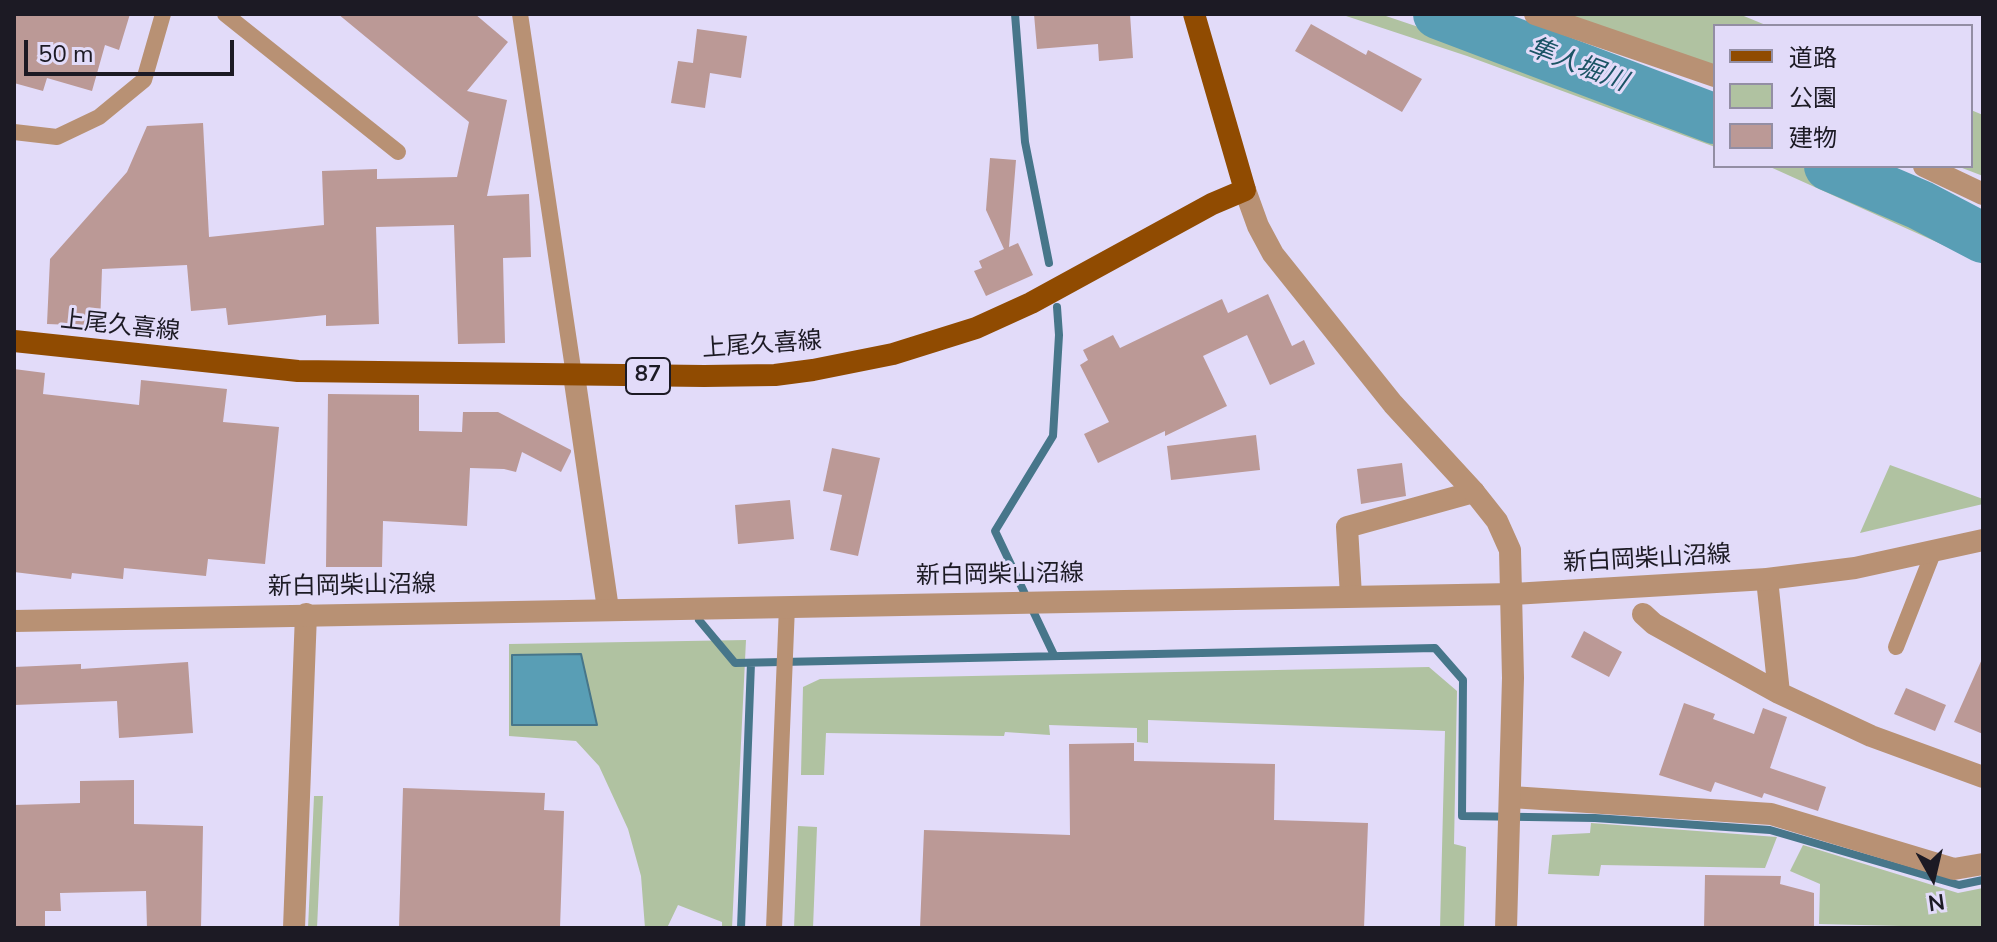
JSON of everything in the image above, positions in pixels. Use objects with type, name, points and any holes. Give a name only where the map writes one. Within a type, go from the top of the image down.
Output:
[{"type":"main road","points":[[1194,14],[1245,190]]},
{"type":"main road","name":"上尾久喜線","points":[[14,341],[298,371],[775,375],[893,354],[976,328],[1031,303],[1212,204],[1245,190]]},
{"type":"street","points":[[1535,14],[1713,75]]},
{"type":"street","points":[[1928,168],[1983,194]]},
{"type":"street","points":[[1245,190],[1258,226],[1283,266],[1393,404],[1474,492],[1497,521],[1510,550],[1513,594],[1511,797],[1506,928]]},
{"type":"street","points":[[574,375],[608,609]]},
{"type":"street","points":[[1351,596],[1347,527],[1474,492]]},
{"type":"street","name":"新白岡柴山沼線","points":[[14,621],[1513,594],[1767,579],[1855,568],[1983,540]]},
{"type":"street","points":[[1767,579],[1779,693]]},
{"type":"street","points":[[294,928],[306,614]]},
{"type":"street","points":[[1643,614],[1654,624],[1779,693],[1871,736],[1983,777]]},
{"type":"street","points":[[1511,797],[1771,814],[1954,869],[1983,864]]},
{"type":"lane","points":[[14,132],[57,137],[99,117],[144,80],[163,14]]},
{"type":"lane","points":[[225,14],[398,152]]},
{"type":"lane","points":[[520,14],[574,375]]},
{"type":"lane","points":[[1896,647],[1933,553]]},
{"type":"lane","points":[[774,928],[787,606]]},
{"type":"green space","points":[[1340,14],[1380,14],[1713,126],[1713,146],[1467,56]]},
{"type":"green space","points":[[1450,14],[1487,14],[1713,93],[1713,107]]},
{"type":"green space","points":[[1564,14],[1739,14],[1763,24],[1713,24],[1713,72]]},
{"type":"green space","points":[[1973,111],[1983,115],[1983,176],[1962,168],[1973,168]]},
{"type":"green space","points":[[1772,168],[1816,168],[1983,252],[1983,263]]},
{"type":"green space","points":[[1859,168],[1886,168],[1980,210],[1983,212],[1983,231]]},
{"type":"green space","points":[[1890,465],[1983,499],[1983,504],[1860,533]]},
{"type":"green space","points":[[746,640],[732,928],[722,928],[722,922],[678,905],[667,928],[645,928],[641,876],[628,829],[599,766],[576,741],[509,736],[509,644]]},
{"type":"green space","points":[[1429,667],[1457,691],[1454,844],[1466,847],[1464,928],[1440,928],[1445,731],[1148,720],[1148,743],[1137,742],[1137,728],[1049,725],[1050,735],[1005,732],[1004,736],[826,733],[824,775],[801,775],[803,687],[820,679]]},
{"type":"green space","points":[[314,796],[323,796],[317,928],[308,928]]},
{"type":"green space","points":[[1591,823],[1777,837],[1765,868],[1601,865],[1599,876],[1548,874],[1552,835],[1590,833]]},
{"type":"green space","points":[[798,826],[817,827],[813,928],[794,928]]},
{"type":"green space","points":[[1803,845],[1958,893],[1983,888],[1983,928],[1819,924],[1820,884],[1790,871]]},
{"type":"water","points":[[581,654],[597,725],[512,725],[512,655]]},
{"type":"building","points":[[14,14],[130,14],[119,50],[105,45],[92,91],[47,78],[43,91],[14,83]]},
{"type":"building","points":[[338,14],[475,14],[508,42],[467,91],[507,100],[487,196],[529,194],[531,257],[503,258],[505,343],[458,344],[454,225],[376,227],[379,324],[326,326],[326,315],[228,325],[226,308],[191,311],[187,265],[102,269],[100,326],[47,324],[50,259],[127,172],[147,126],[203,123],[209,237],[324,225],[322,171],[377,169],[377,179],[457,177],[469,122]]},
{"type":"building","points":[[1034,14],[1130,14],[1133,58],[1099,61],[1098,44],[1037,49]]},
{"type":"building","points":[[1311,24],[1366,55],[1368,50],[1422,79],[1402,112],[1295,51]]},
{"type":"building","points":[[697,29],[747,36],[741,78],[710,73],[705,108],[671,103],[678,61],[693,63]]},
{"type":"building","points":[[990,158],[1016,160],[1009,247],[1018,243],[1033,275],[986,296],[974,271],[982,268],[979,261],[1004,249],[986,210]]},
{"type":"building","points":[[1268,294],[1292,346],[1304,340],[1315,364],[1270,385],[1247,335],[1203,356],[1227,406],[1098,463],[1084,434],[1109,422],[1080,365],[1088,360],[1083,350],[1113,335],[1120,348],[1222,299],[1228,313]]},
{"type":"building","points":[[14,369],[45,373],[43,394],[139,405],[141,380],[227,389],[223,422],[279,427],[265,564],[208,559],[206,576],[124,568],[123,579],[72,573],[71,579],[14,572]]},
{"type":"building","points":[[328,394],[419,395],[419,431],[462,432],[463,412],[498,412],[571,452],[561,472],[522,452],[516,472],[470,468],[467,526],[383,521],[382,567],[326,567]]},
{"type":"building","points":[[1256,435],[1260,470],[1171,480],[1167,446]]},
{"type":"building","points":[[832,448],[880,458],[858,556],[830,550],[842,495],[823,491]]},
{"type":"building","points":[[1402,463],[1406,496],[1361,504],[1357,469]]},
{"type":"building","points":[[790,500],[794,539],[738,544],[735,505]]},
{"type":"building","points":[[1584,631],[1622,652],[1609,677],[1571,657]]},
{"type":"building","points":[[1982,659],[1983,710],[1983,734],[1954,722]]},
{"type":"building","points":[[188,662],[193,733],[119,738],[117,701],[14,705],[14,667],[81,664],[81,669]]},
{"type":"building","points":[[1906,688],[1946,705],[1935,731],[1894,714]]},
{"type":"building","points":[[1684,703],[1715,714],[1713,719],[1754,734],[1763,708],[1787,717],[1770,768],[1826,787],[1818,811],[1764,793],[1762,798],[1715,782],[1711,792],[1659,775]]},
{"type":"building","points":[[1134,743],[1134,761],[1275,764],[1274,820],[1368,823],[1364,928],[920,928],[924,830],[1070,835],[1069,744]]},
{"type":"building","points":[[134,780],[134,824],[203,826],[201,928],[147,928],[146,891],[60,893],[61,911],[45,911],[45,928],[14,928],[14,805],[80,803],[80,781]]},
{"type":"building","points":[[403,788],[545,793],[544,810],[564,811],[560,928],[399,928]]},
{"type":"building","points":[[1705,875],[1781,876],[1780,884],[1814,893],[1814,928],[1704,928]]},
{"type":"waterway","points":[[1015,14],[1025,142],[1049,263]]},
{"type":"waterway","name":"隼人堀川","points":[[1438,14],[1713,118]]},
{"type":"waterway","name":"隼人堀川","points":[[1834,168],[1920,205],[1983,238]]},
{"type":"waterway","points":[[1054,655],[995,531],[1053,436],[1059,335],[1057,307]]},
{"type":"waterway","points":[[699,620],[735,663],[1435,648],[1463,680],[1462,816],[1595,818],[1770,830],[1959,885],[1983,880]]},
{"type":"waterway","points":[[741,928],[751,663]]}]
